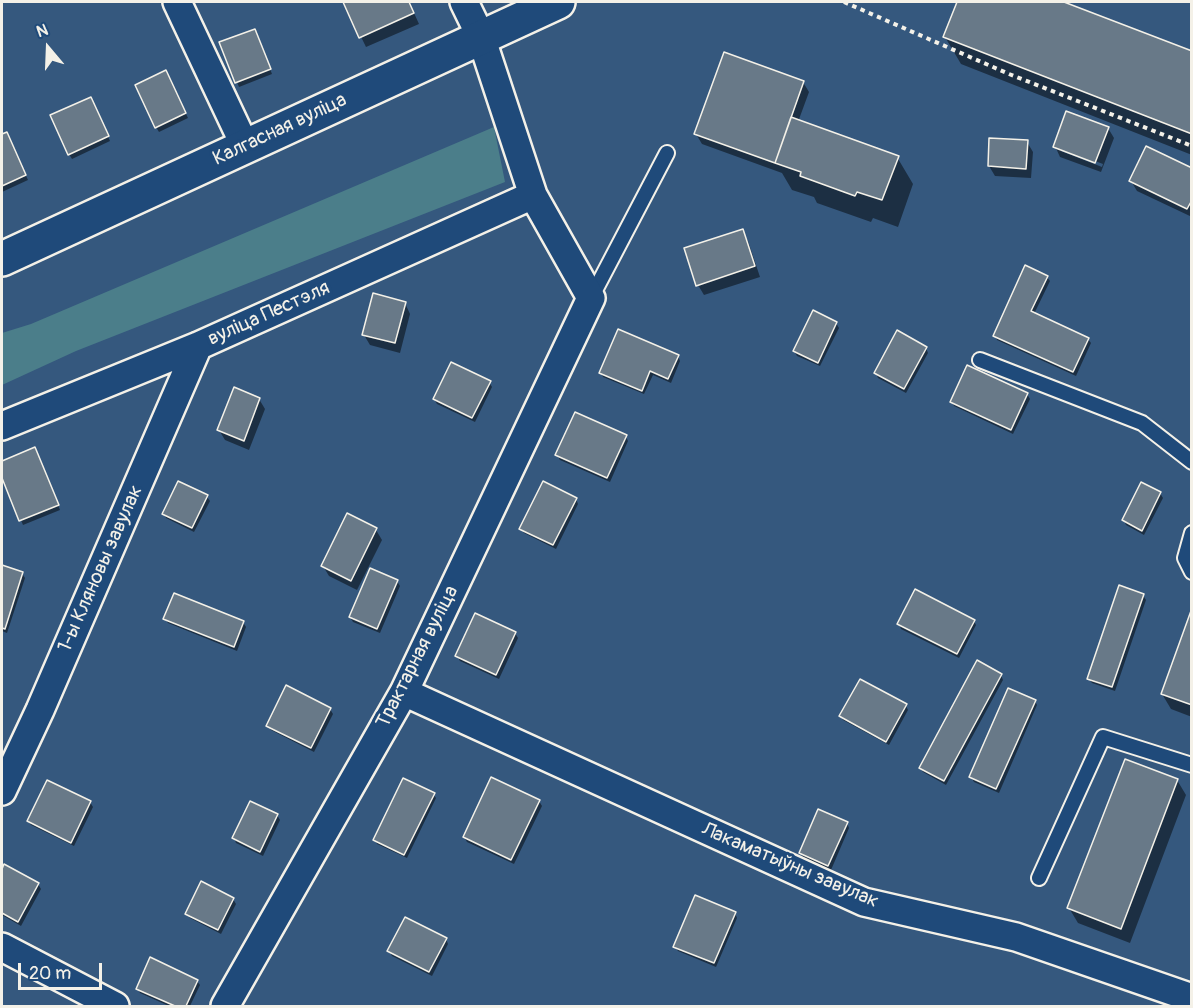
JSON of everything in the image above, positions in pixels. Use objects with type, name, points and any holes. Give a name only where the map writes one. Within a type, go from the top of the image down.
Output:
[{"type":"street","points":[[177,2],[245,146]]},
{"type":"street","points":[[464,2],[481,37],[533,195],[591,298]]},
{"type":"street","name":"Калгасная вуліца","points":[[2,259],[558,2]]},
{"type":"street","name":"вуліца Пестэля","points":[[2,426],[198,346],[533,195]]},
{"type":"street","name":"Трактарная вуліца","points":[[225,1006],[404,692],[591,298]]},
{"type":"street","name":"1-ы Кляновы завулак","points":[[2,791],[40,710],[198,346]]},
{"type":"street","name":"Лакаматыўны завулак","points":[[404,692],[864,902],[1016,937],[1191,998]]},
{"type":"street","points":[[2,947],[115,1006]]},
{"type":"lane","points":[[591,298],[668,153]]},
{"type":"lane","points":[[980,360],[1142,423],[1191,462]]},
{"type":"lane","points":[[1191,533],[1185,558],[1191,572]]},
{"type":"lane","points":[[1039,878],[1103,737],[1191,765]]},
{"type":"path","points":[[844,2],[1010,74],[1191,146]]},
{"type":"green space","points":[[494,127],[505,182],[76,351],[2,385],[2,333],[31,324]]},
{"type":"building","points":[[343,2],[409,2],[414,13],[359,38]]},
{"type":"building","points":[[957,2],[1064,2],[1192,51],[1192,134],[943,37]]},
{"type":"building","points":[[255,29],[271,69],[235,83],[219,42]]},
{"type":"building","points":[[724,52],[804,81],[775,163],[694,134]]},
{"type":"building","points":[[166,70],[186,113],[155,128],[135,85]]},
{"type":"building","points":[[91,97],[109,136],[68,155],[50,115]]},
{"type":"building","points":[[1066,111],[1109,127],[1095,163],[1053,147]]},
{"type":"building","points":[[791,117],[899,156],[882,200],[857,192],[855,196],[800,176],[801,172],[775,163]]},
{"type":"building","points":[[7,132],[26,175],[2,186],[2,134]]},
{"type":"building","points":[[989,138],[1028,140],[1026,169],[988,166]]},
{"type":"building","points":[[1146,146],[1192,168],[1192,200],[1187,209],[1129,181]]},
{"type":"building","points":[[743,229],[755,266],[696,286],[684,248]]},
{"type":"building","points":[[1025,265],[1048,276],[1031,311],[1089,338],[1073,372],[993,336]]},
{"type":"building","points":[[373,293],[406,302],[395,343],[362,335]]},
{"type":"building","points":[[813,310],[837,322],[818,363],[793,351]]},
{"type":"building","points":[[618,329],[679,355],[668,379],[650,371],[642,391],[599,373]]},
{"type":"building","points":[[897,330],[927,347],[904,389],[874,373]]},
{"type":"building","points":[[451,362],[491,381],[472,418],[433,399]]},
{"type":"building","points":[[967,365],[1028,393],[1011,430],[950,402]]},
{"type":"building","points":[[234,387],[260,398],[244,441],[217,430]]},
{"type":"building","points":[[575,412],[627,435],[607,478],[555,455]]},
{"type":"building","points":[[35,447],[59,505],[19,521],[2,478],[2,461]]},
{"type":"building","points":[[178,481],[208,495],[192,528],[162,514]]},
{"type":"building","points":[[543,481],[577,498],[553,545],[519,529]]},
{"type":"building","points":[[1141,482],[1161,492],[1142,531],[1122,520]]},
{"type":"building","points":[[347,513],[377,528],[351,581],[321,566]]},
{"type":"building","points":[[2,565],[23,572],[5,629],[2,628]]},
{"type":"building","points":[[370,568],[398,580],[377,629],[349,617]]},
{"type":"building","points":[[1119,585],[1144,594],[1112,687],[1087,679]]},
{"type":"building","points":[[915,589],[975,620],[957,654],[897,624]]},
{"type":"building","points":[[174,593],[244,621],[234,647],[163,619]]},
{"type":"building","points":[[1192,608],[1192,705],[1161,694]]},
{"type":"building","points":[[475,613],[516,632],[496,675],[455,656]]},
{"type":"building","points":[[977,660],[1002,674],[944,781],[919,768]]},
{"type":"building","points":[[860,679],[907,704],[886,742],[839,716]]},
{"type":"building","points":[[286,685],[331,708],[311,748],[266,726]]},
{"type":"building","points":[[1008,688],[1036,700],[996,789],[969,777]]},
{"type":"building","points":[[1125,759],[1178,779],[1121,929],[1067,908]]},
{"type":"building","points":[[491,777],[540,800],[511,860],[463,837]]},
{"type":"building","points":[[403,778],[435,793],[404,855],[373,840]]},
{"type":"building","points":[[47,780],[91,801],[71,843],[27,821]]},
{"type":"building","points":[[250,801],[278,814],[260,852],[232,838]]},
{"type":"building","points":[[818,809],[848,822],[828,866],[799,853]]},
{"type":"building","points":[[4,864],[39,883],[18,922],[2,913]]},
{"type":"building","points":[[201,881],[234,898],[218,930],[185,914]]},
{"type":"building","points":[[695,895],[736,912],[714,963],[673,947]]},
{"type":"building","points":[[405,917],[447,938],[429,972],[387,951]]},
{"type":"building","points":[[150,957],[198,980],[186,1006],[175,1006],[136,989]]}]
